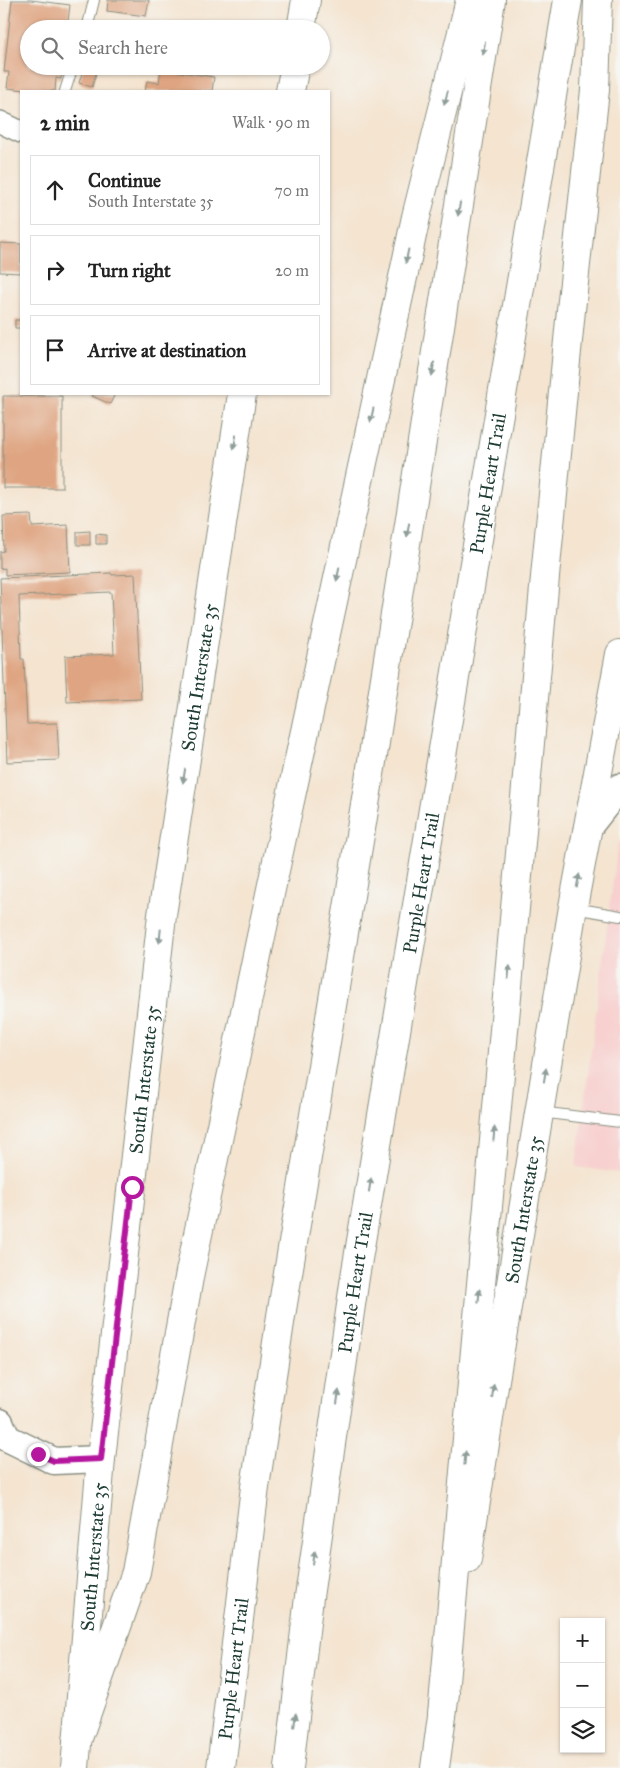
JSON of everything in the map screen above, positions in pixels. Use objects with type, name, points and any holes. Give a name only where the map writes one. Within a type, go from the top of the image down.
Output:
[{"type":"main road","points":[[303,20],[306,0]]},
{"type":"main road","points":[[77,1741],[136,1572],[190,1272],[277,861],[416,217],[470,0]]},
{"type":"main road","name":"Purple Heart Trail","points":[[221,1768],[255,1487],[281,1316],[372,758],[491,0]]},
{"type":"main road","name":"Purple Heart Trail","points":[[289,1768],[309,1597],[355,1277],[568,0]]},
{"type":"main road","points":[[442,1715],[546,566],[595,90],[598,0]]},
{"type":"main road","points":[[290,90],[293,75]]},
{"type":"main road","name":"South Interstate 35","points":[[75,1768],[101,1459],[162,916],[242,395]]},
{"type":"main road","name":"South Interstate 35","points":[[435,1768],[573,907],[620,654]]},
{"type":"street","points":[[0,122],[20,132]]},
{"type":"street","points":[[587,829],[620,787]]},
{"type":"street","points":[[0,1422],[7,1438],[54,1461],[101,1459]]},
{"type":"lane","points":[[89,20],[94,0]]},
{"type":"lane","points":[[65,90],[71,75]]},
{"type":"lane","points":[[573,907],[620,916]]},
{"type":"lane","points":[[539,1112],[620,1122]]},
{"type":"shaded area","points":[[620,841],[620,1173],[576,1167],[618,843]]},
{"type":"building","points":[[12,0],[31,0],[70,5],[68,20],[20,20],[20,75],[62,75],[61,79],[56,78],[55,90],[7,88],[9,72],[4,72]]},
{"type":"building","points":[[108,0],[149,0],[146,16],[107,11]]},
{"type":"building","points":[[81,75],[96,75],[92,87],[79,83]]},
{"type":"building","points":[[160,75],[201,75],[214,77],[212,90],[145,90],[147,81],[159,83]]},
{"type":"building","points":[[0,243],[20,244],[20,273],[0,272]]},
{"type":"building","points":[[15,320],[20,320],[20,328],[15,328]]},
{"type":"building","points":[[92,395],[114,395],[110,404]]},
{"type":"building","points":[[3,396],[62,396],[62,488],[3,488]]},
{"type":"building","points":[[31,515],[32,527],[68,525],[70,572],[5,575],[5,568],[0,569],[0,552],[4,551],[3,516]]},
{"type":"building","points":[[90,531],[90,545],[77,545],[77,532]]},
{"type":"building","points":[[96,534],[106,535],[106,544],[96,544]]},
{"type":"building","points":[[111,573],[112,575],[135,574],[141,699],[67,702],[65,656],[114,654],[111,592],[19,596],[21,659],[24,659],[27,724],[57,723],[59,760],[7,762],[0,578]]},
{"type":"route","points":[[38,1454],[54,1461],[101,1459],[132,1187]]}]
